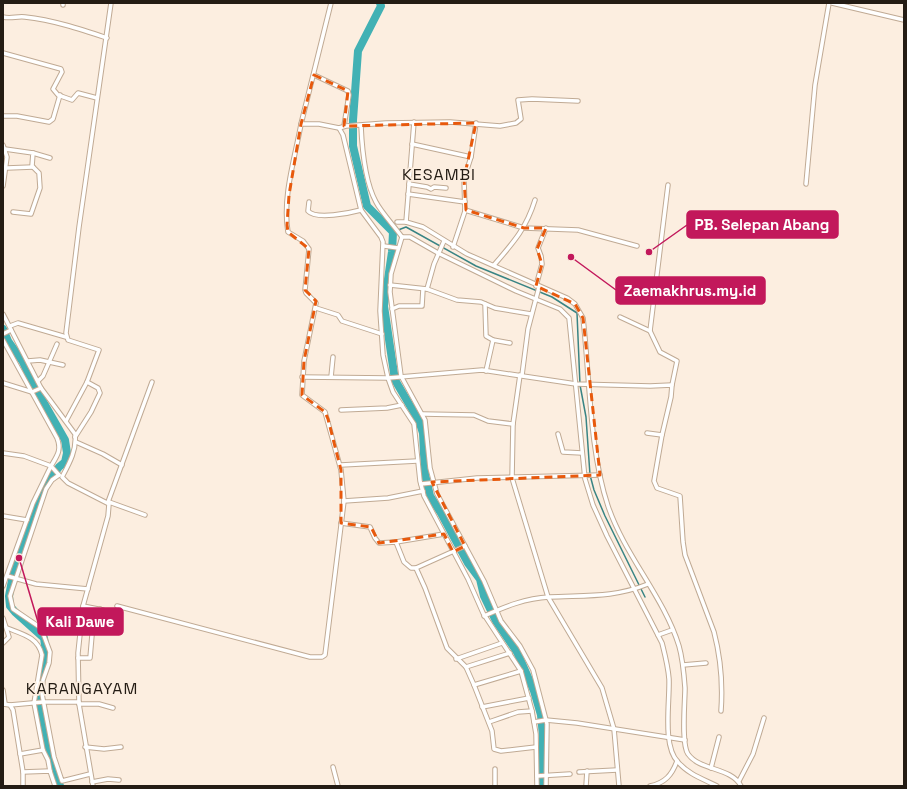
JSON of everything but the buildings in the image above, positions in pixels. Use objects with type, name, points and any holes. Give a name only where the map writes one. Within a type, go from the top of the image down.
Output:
[{"type":"street","points":[[66,337],[70,294],[97,98],[112,3]]},
{"type":"street","points":[[117,606],[310,656],[322,657],[326,652],[344,501],[341,465],[325,412],[304,398],[302,377],[304,361],[316,308],[315,301],[305,290],[309,249],[303,241],[288,232],[287,225],[288,195],[301,124],[331,3]]},
{"type":"street","points":[[806,184],[815,85],[829,3]]},
{"type":"street","points":[[832,3],[904,20]]},
{"type":"street","points":[[3,17],[11,19],[24,16],[69,26],[107,38]]},
{"type":"street","points":[[3,53],[61,69],[62,72],[53,89],[54,92],[60,95],[73,100],[78,93],[97,98]]},
{"type":"street","points":[[314,75],[348,90],[349,95],[345,126]]},
{"type":"street","points":[[3,116],[17,116],[49,122],[53,119],[60,95]]},
{"type":"street","points":[[301,124],[319,124],[339,128],[345,126],[414,122],[476,123],[500,126],[519,121],[521,119],[518,100],[532,99],[578,101]]},
{"type":"street","points":[[406,222],[414,122]]},
{"type":"street","points":[[453,247],[465,210],[464,179],[471,157],[476,123]]},
{"type":"street","points":[[359,126],[372,195],[379,208],[402,236],[407,236],[536,300],[560,309],[569,318],[582,453],[592,505],[658,635],[667,660],[669,677],[669,738],[672,756],[691,774],[717,786]]},
{"type":"street","points":[[339,128],[343,135],[361,210],[386,246],[380,287],[382,334],[389,378],[393,392],[414,424],[423,491],[486,615],[502,643],[521,671],[535,722],[538,776],[537,786]]},
{"type":"street","points":[[412,144],[471,157]]},
{"type":"street","points":[[3,145],[5,149],[6,168],[3,186]]},
{"type":"street","points":[[5,149],[33,153],[50,158]]},
{"type":"street","points":[[32,167],[33,153]]},
{"type":"street","points":[[6,168],[32,167],[39,173],[40,186],[34,207],[30,214],[14,212]]},
{"type":"street","points":[[409,184],[431,189],[434,187],[446,188]]},
{"type":"street","points":[[668,185],[650,331],[660,352],[677,361],[654,481],[657,488],[680,496],[685,555],[718,645],[722,687],[720,711]]},
{"type":"street","points":[[408,194],[465,202]]},
{"type":"street","points":[[494,265],[524,228],[530,218],[535,200]]},
{"type":"street","points":[[309,202],[308,211],[312,214],[335,215],[361,210]]},
{"type":"street","points":[[465,210],[524,228],[546,228],[585,232],[637,246]]},
{"type":"street","points":[[397,222],[406,222],[422,227],[453,247],[494,265],[538,288],[567,298],[576,304],[580,310],[583,318],[588,384],[598,475],[608,507],[630,555],[672,630],[679,646],[683,665],[685,740],[688,754],[694,759],[739,781],[741,786]]},
{"type":"street","points":[[546,228],[538,248],[542,264],[536,300],[528,329],[513,424],[512,478],[548,597],[602,688],[614,729],[619,786]]},
{"type":"street","points":[[402,236],[397,247],[390,284],[400,376],[423,414],[431,482],[463,547],[487,587],[500,621],[520,646],[533,670],[546,721],[548,737],[545,776],[546,786]]},
{"type":"street","points":[[392,309],[399,306],[422,306],[425,289],[444,242]]},
{"type":"street","points":[[386,246],[397,247]]},
{"type":"street","points":[[390,284],[425,289],[457,300],[475,301],[531,314]]},
{"type":"street","points":[[485,304],[485,333],[487,338],[510,343]]},
{"type":"street","points":[[316,308],[338,315],[342,321],[382,334]]},
{"type":"street","points":[[3,314],[38,381]]},
{"type":"street","points":[[620,318],[650,331]]},
{"type":"street","points":[[3,334],[18,323],[66,337],[73,342],[99,350],[87,382],[66,421]]},
{"type":"street","points":[[3,340],[36,390],[59,442],[59,454],[38,490],[27,520],[12,577],[10,596],[13,609],[41,628],[50,652],[49,664],[43,680],[38,703],[49,723],[54,757],[62,781],[90,774]]},
{"type":"street","points":[[486,371],[493,340]]},
{"type":"street","points":[[36,390],[38,381],[43,376],[51,362],[58,344]]},
{"type":"street","points":[[331,377],[333,357]]},
{"type":"street","points":[[28,361],[35,359],[63,365]]},
{"type":"street","points":[[302,377],[389,378],[469,370],[521,375],[576,384],[650,386],[672,385]]},
{"type":"street","points":[[3,382],[36,390],[66,421],[72,429],[76,440],[122,465]]},
{"type":"street","points":[[3,586],[12,577],[46,489],[52,480],[59,475],[72,456],[76,440],[100,393],[98,388],[87,382]]},
{"type":"street","points":[[119,780],[108,779],[92,784],[79,703],[78,658],[80,619],[108,516],[108,502],[152,382]]},
{"type":"street","points":[[341,410],[387,408],[402,405]]},
{"type":"street","points":[[423,414],[474,415],[488,421],[513,424]]},
{"type":"street","points":[[647,433],[662,435]]},
{"type":"street","points":[[558,434],[563,452],[582,453]]},
{"type":"street","points":[[3,453],[24,456],[52,467],[68,483],[108,502],[145,515]]},
{"type":"street","points":[[341,465],[418,461]]},
{"type":"street","points":[[422,484],[431,482],[598,475]]},
{"type":"street","points":[[344,501],[388,498],[423,491]]},
{"type":"street","points":[[3,516],[27,520]]},
{"type":"street","points":[[341,523],[370,528],[379,543],[396,542],[444,534]]},
{"type":"street","points":[[396,542],[406,566],[416,568],[463,547]]},
{"type":"street","points":[[416,568],[447,648],[456,659],[466,667],[474,685],[492,731],[495,750],[536,747]]},
{"type":"street","points":[[12,577],[36,584],[88,589]]},
{"type":"street","points":[[486,615],[523,602],[548,597],[593,597],[635,590],[646,585]]},
{"type":"street","points":[[78,658],[90,658],[92,635],[102,609],[83,606]]},
{"type":"street","points":[[3,618],[7,628],[8,639],[3,643]]},
{"type":"street","points":[[80,619],[96,622]]},
{"type":"street","points":[[7,628],[33,639],[40,648],[42,655],[38,703],[43,750],[47,756],[55,786]]},
{"type":"street","points":[[658,635],[672,630]]},
{"type":"street","points":[[456,659],[502,643]]},
{"type":"street","points":[[466,667],[510,653]]},
{"type":"street","points":[[683,665],[706,663]]},
{"type":"street","points":[[474,685],[521,671]]},
{"type":"street","points":[[3,690],[4,704],[10,705],[79,703],[99,704],[113,708]]},
{"type":"street","points":[[482,708],[529,698]]},
{"type":"street","points":[[10,705],[13,710],[23,772],[23,786]]},
{"type":"street","points":[[489,722],[518,712],[532,711]]},
{"type":"street","points":[[739,781],[753,754],[764,718]]},
{"type":"street","points":[[535,722],[546,721],[577,723],[631,730],[685,740]]},
{"type":"street","points":[[711,768],[719,737]]},
{"type":"street","points":[[85,747],[108,749],[122,747]]},
{"type":"street","points":[[20,754],[43,750]]},
{"type":"street","points":[[650,786],[667,780],[673,772],[677,761]]},
{"type":"street","points":[[333,767],[338,786]]},
{"type":"street","points":[[495,769],[495,786]]},
{"type":"street","points":[[23,772],[50,770]]},
{"type":"street","points":[[578,772],[617,770]]},
{"type":"street","points":[[586,786],[587,771]]},
{"type":"street","points":[[538,776],[570,774]]},
{"type":"highlighted area","points":[[314,75],[348,91],[344,126],[476,123],[464,179],[466,210],[524,228],[546,228],[537,249],[542,264],[536,286],[575,304],[583,318],[600,475],[432,482],[465,546],[453,552],[444,534],[379,543],[371,527],[341,523],[341,470],[328,419],[325,412],[302,395],[304,361],[316,301],[305,290],[309,249],[288,232],[287,225],[289,195],[301,124]]},
{"type":"waterway","points":[[380,3],[381,6],[358,51],[353,120],[353,146],[367,206],[393,232],[392,252],[384,306],[395,380],[419,421],[423,433],[425,474],[430,496],[468,563],[480,579],[484,596],[496,621],[517,652],[534,691],[541,715],[543,736],[543,786]]},
{"type":"waterway","points":[[393,232],[406,227],[476,266],[552,297],[577,313],[580,385],[586,417],[590,475],[594,490],[605,516],[645,597]]},
{"type":"waterway","points":[[3,329],[8,341],[23,362],[33,384],[65,440],[67,453],[65,462],[59,467],[43,489],[36,504],[13,575],[9,596],[10,606],[44,638],[47,660],[38,691],[38,704],[52,765],[60,786]]},
{"type":"place","name":"PB. Selepan Abang","points":[[649,252]]},
{"type":"place","name":"Zaemakhrus.my.id","points":[[571,257]]},
{"type":"place","name":"Kali Dawe","points":[[19,558]]},
{"type":"district","name":"KESAMBI","points":[[439,174]]},
{"type":"district","name":"KARANGAYAM","points":[[82,688]]}]
